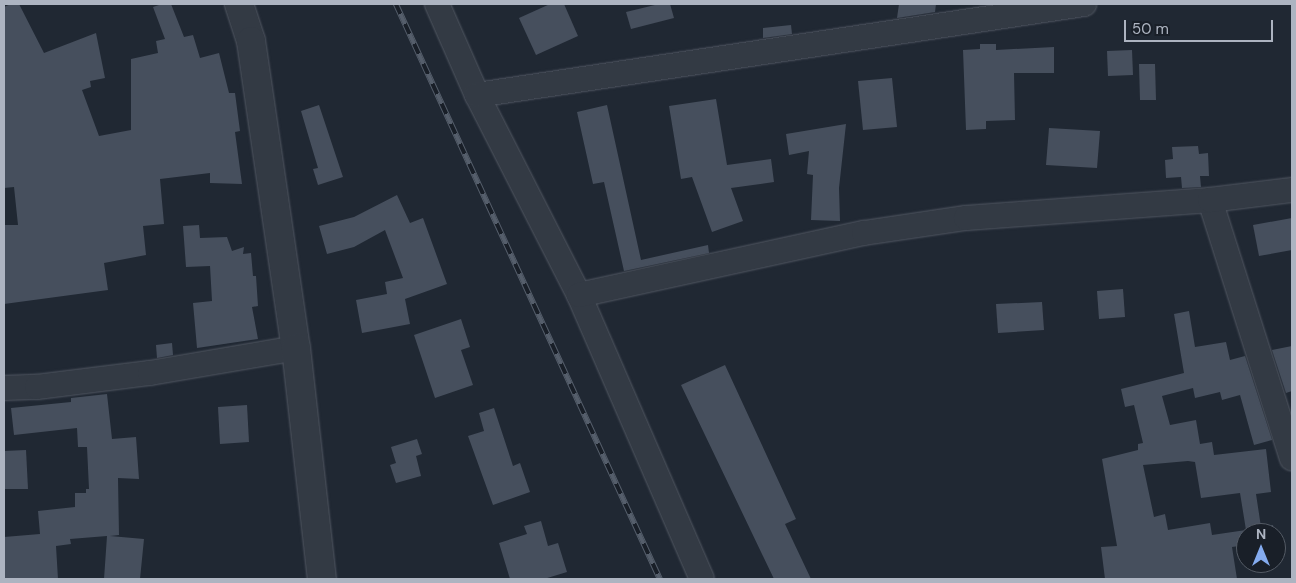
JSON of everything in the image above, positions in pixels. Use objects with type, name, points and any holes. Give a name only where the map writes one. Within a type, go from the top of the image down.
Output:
[{"type":"street","points":[[239,4],[251,41],[296,348],[322,579]]},
{"type":"street","points":[[436,4],[477,95],[579,295],[702,579]]},
{"type":"street","points":[[477,95],[1084,4]]},
{"type":"street","points":[[579,295],[864,233],[966,218],[1210,200],[1292,190]]},
{"type":"street","points":[[1210,200],[1292,458]]},
{"type":"street","points":[[4,388],[37,387],[150,373],[296,348]]},
{"type":"building","points":[[11,4],[19,4],[44,53],[96,33],[105,78],[90,81],[91,87],[82,90],[99,136],[131,130],[131,59],[158,53],[156,41],[165,39],[153,7],[162,4],[171,4],[184,37],[193,35],[200,58],[219,53],[229,93],[235,93],[240,131],[235,132],[242,184],[210,183],[210,173],[160,179],[164,224],[143,226],[146,255],[104,263],[108,290],[4,304],[4,225],[18,225],[14,187],[4,188],[4,7]]},
{"type":"building","points":[[550,4],[564,4],[578,36],[536,55],[519,18]]},
{"type":"building","points":[[659,4],[670,4],[674,18],[631,29],[626,12]]},
{"type":"building","points":[[899,4],[936,4],[935,12],[897,18]]},
{"type":"building","points":[[791,25],[792,34],[763,38],[763,28]]},
{"type":"building","points":[[980,44],[996,44],[996,50],[1054,47],[1054,73],[1014,73],[1015,120],[986,121],[986,129],[966,130],[963,50],[980,49]]},
{"type":"building","points":[[1132,50],[1133,75],[1108,76],[1107,51]]},
{"type":"building","points":[[1139,64],[1155,64],[1156,100],[1140,100]]},
{"type":"building","points":[[892,78],[897,127],[863,130],[858,81]]},
{"type":"building","points":[[716,99],[727,165],[771,159],[774,182],[731,188],[743,221],[712,232],[692,177],[681,179],[669,106]]},
{"type":"building","points":[[319,105],[343,177],[318,185],[313,169],[318,168],[301,111]]},
{"type":"building","points":[[607,105],[641,260],[708,245],[709,253],[624,271],[604,182],[593,184],[577,112]]},
{"type":"building","points":[[846,124],[839,188],[840,221],[811,220],[813,175],[807,174],[809,151],[789,155],[786,134]]},
{"type":"building","points":[[1049,128],[1100,131],[1097,168],[1046,165]]},
{"type":"building","points":[[1198,146],[1199,154],[1208,153],[1209,176],[1200,176],[1201,187],[1182,188],[1181,177],[1166,178],[1165,160],[1173,159],[1172,147]]},
{"type":"building","points":[[397,195],[410,223],[423,218],[447,284],[405,299],[410,324],[362,333],[356,300],[387,294],[385,282],[403,278],[385,230],[354,247],[327,254],[319,226],[354,217]]},
{"type":"building","points":[[1292,218],[1292,250],[1259,256],[1253,225]]},
{"type":"building","points":[[199,225],[200,238],[227,237],[232,251],[244,247],[243,254],[251,253],[253,276],[256,276],[258,306],[252,307],[258,339],[197,348],[193,303],[212,301],[210,266],[186,267],[183,226]]},
{"type":"building","points":[[1123,289],[1125,317],[1099,319],[1097,291]]},
{"type":"building","points":[[1042,302],[1044,330],[998,333],[996,304]]},
{"type":"building","points":[[1189,311],[1195,347],[1226,342],[1230,360],[1245,356],[1272,440],[1254,445],[1240,395],[1222,400],[1220,392],[1195,398],[1193,388],[1162,396],[1170,425],[1196,420],[1200,444],[1212,442],[1214,455],[1266,449],[1271,492],[1256,494],[1260,523],[1245,523],[1240,493],[1201,498],[1195,462],[1143,465],[1154,517],[1165,514],[1168,530],[1210,523],[1212,535],[1236,531],[1236,546],[1232,547],[1237,579],[1105,579],[1101,547],[1117,546],[1102,459],[1138,450],[1138,444],[1143,443],[1134,405],[1125,407],[1121,389],[1184,373],[1174,314]]},
{"type":"building","points":[[461,319],[470,347],[461,350],[473,385],[435,398],[414,335]]},
{"type":"building","points":[[172,343],[173,355],[157,358],[156,345]]},
{"type":"building","points":[[1292,346],[1292,391],[1286,393],[1272,350]]},
{"type":"building","points":[[725,365],[796,519],[785,524],[811,579],[774,579],[681,385]]},
{"type":"building","points":[[107,394],[112,439],[136,437],[139,479],[118,478],[119,535],[110,536],[144,539],[140,579],[104,579],[107,536],[70,539],[71,544],[56,546],[58,579],[4,579],[4,537],[40,534],[38,511],[75,507],[75,493],[86,493],[86,489],[89,489],[87,447],[78,447],[77,428],[14,435],[11,408],[71,402],[71,398]]},
{"type":"building","points":[[247,405],[249,442],[220,444],[218,407]]},
{"type":"building","points":[[494,408],[513,466],[520,463],[530,492],[493,505],[468,436],[484,431],[479,413]]},
{"type":"building","points":[[417,439],[422,454],[416,456],[421,476],[396,483],[390,465],[396,463],[391,447]]},
{"type":"building","points":[[26,450],[28,489],[4,489],[4,451]]},
{"type":"building","points":[[541,521],[548,546],[558,543],[567,572],[544,579],[510,579],[499,543],[527,534],[524,526]]},
{"type":"railway","points":[[396,4],[660,579]]}]
